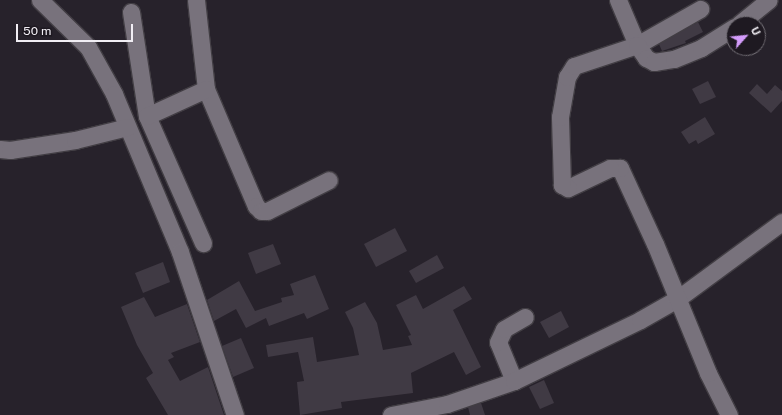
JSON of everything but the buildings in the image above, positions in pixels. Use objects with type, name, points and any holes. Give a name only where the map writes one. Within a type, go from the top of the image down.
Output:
[{"type":"street","points":[[40,0],[71,28],[96,58],[128,126],[180,252],[235,415]]},
{"type":"street","points":[[196,0],[206,89],[256,206],[261,211],[267,211],[329,180]]},
{"type":"street","points":[[618,0],[637,45],[646,58],[654,62],[674,59],[701,48],[726,32]]},
{"type":"street","points":[[748,16],[769,0]]},
{"type":"street","points":[[700,9],[637,45],[595,57],[570,71],[560,117],[562,185],[568,188],[610,168],[620,168],[656,244],[708,373],[729,415]]},
{"type":"street","points":[[131,12],[147,116],[203,243]]},
{"type":"street","points":[[147,116],[206,89]]},
{"type":"street","points":[[0,149],[10,150],[75,140],[128,126]]},
{"type":"street","points":[[391,415],[449,410],[514,381],[677,299],[782,222]]},
{"type":"street","points":[[514,381],[498,342],[504,329],[525,317]]}]
